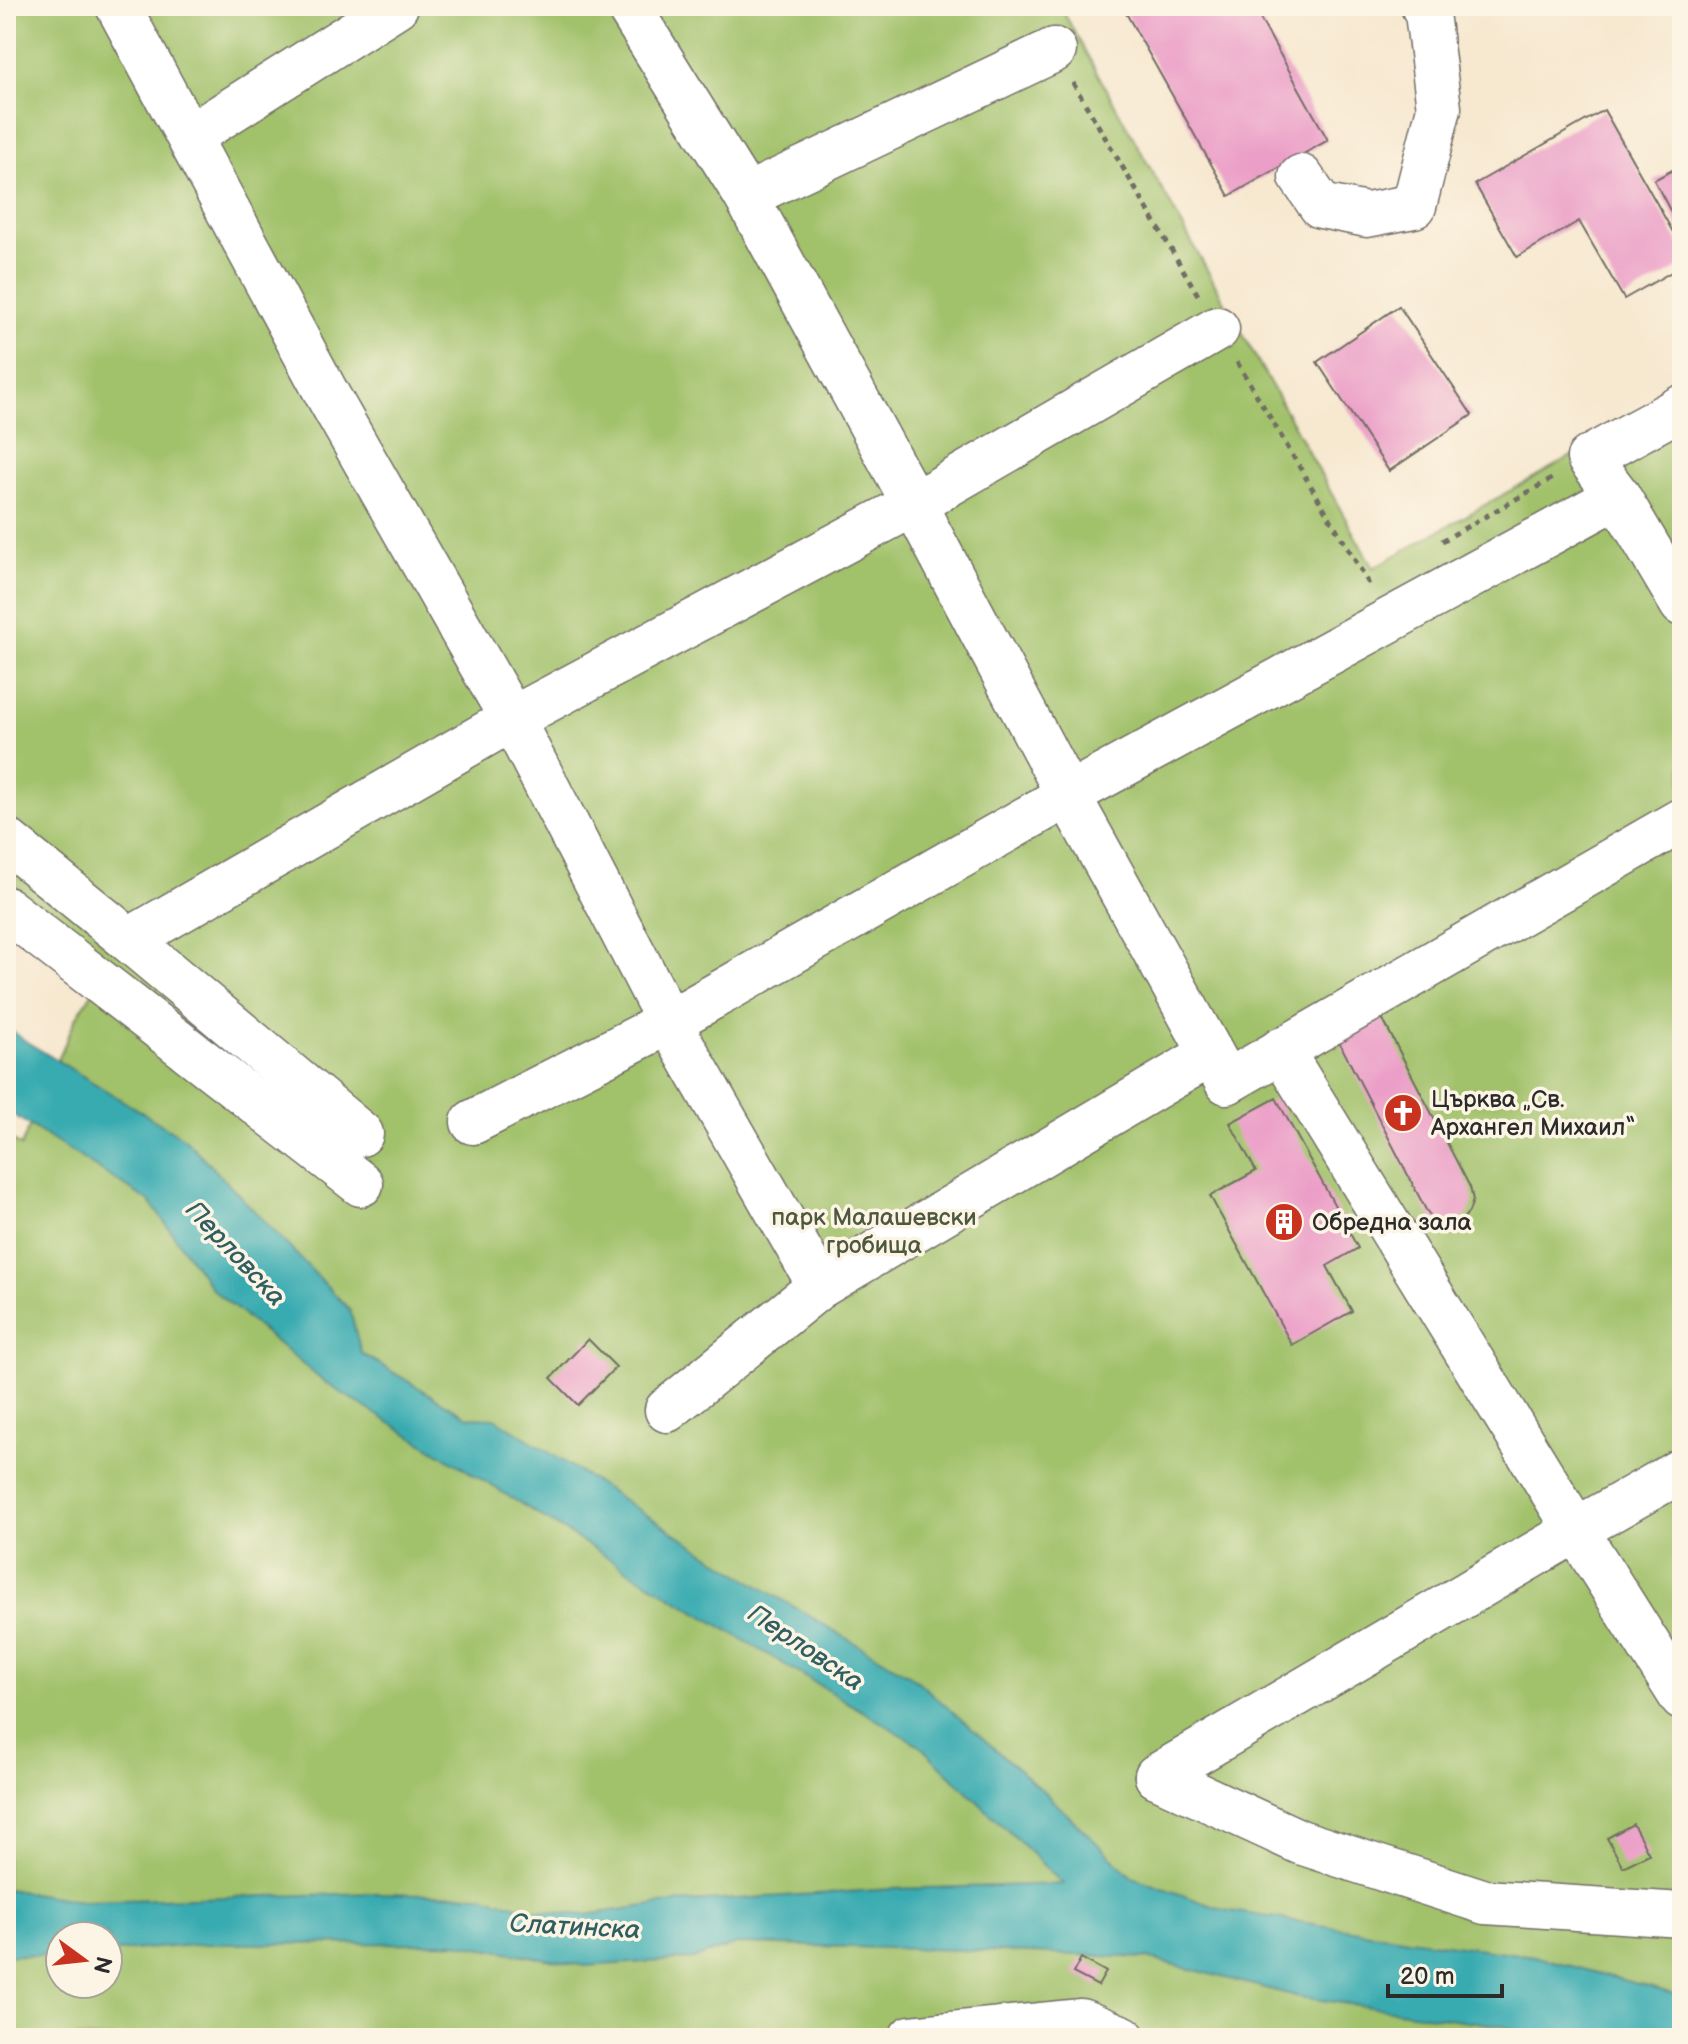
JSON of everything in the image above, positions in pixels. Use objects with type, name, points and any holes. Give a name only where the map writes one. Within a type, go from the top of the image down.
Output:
[{"type":"lane","points":[[118,6],[328,396],[512,719],[669,1022],[820,1286]]},
{"type":"lane","points":[[189,137],[396,6]]},
{"type":"lane","points":[[628,6],[746,196],[1068,795],[1227,1082],[1682,820]]},
{"type":"lane","points":[[1301,177],[1321,206],[1367,215],[1414,206],[1439,108],[1427,13],[1423,6]]},
{"type":"lane","points":[[746,196],[1054,50]]},
{"type":"lane","points":[[129,940],[512,719],[914,504],[1217,329]]},
{"type":"lane","points":[[1682,407],[1589,458],[1618,496],[1682,604]]},
{"type":"lane","points":[[473,1122],[669,1022],[1068,795],[1618,496]]},
{"type":"lane","points":[[6,840],[361,1134]]},
{"type":"lane","points":[[6,909],[361,1184]]},
{"type":"lane","points":[[1281,1050],[1682,1698]]},
{"type":"lane","points":[[667,1410],[820,1286],[1211,1054]]},
{"type":"lane","points":[[1682,1470],[1157,1776],[1300,1842],[1485,1902],[1682,1915]]},
{"type":"lane","points":[[911,2038],[1081,2021],[1123,2038]]},
{"type":"path","points":[[1437,543],[1589,458]]},
{"type":"path","points":[[1368,582],[1382,574]]},
{"type":"green space","name":"парк Малашевски гробища","points":[[6,6],[1060,6],[1373,568],[1682,394],[1682,2038],[6,2038],[6,1136],[21,1146],[75,1020],[111,963],[6,878]]},
{"type":"water","points":[[6,1027],[185,1139],[350,1310],[361,1353],[468,1417],[495,1418],[747,1579],[914,1678],[1042,1790],[1132,1877],[1224,1910],[1534,1956],[1682,1996],[1682,2038],[1549,2038],[1503,2026],[1300,1997],[1147,1958],[737,1944],[694,1959],[585,1966],[456,1943],[208,1944],[124,1951],[124,1920],[44,1920],[44,1956],[6,1955],[6,1889],[82,1901],[376,1893],[481,1895],[532,1910],[585,1915],[659,1904],[893,1889],[1063,1884],[919,1745],[670,1596],[324,1382],[212,1289],[150,1202],[6,1110]]},
{"type":"building","points":[[1122,6],[1253,6],[1328,140],[1229,196]]},
{"type":"building","points":[[1604,110],[1682,248],[1682,266],[1624,299],[1579,221],[1517,257],[1475,184]]},
{"type":"building","points":[[1682,165],[1682,233],[1654,180]]},
{"type":"building","points":[[1399,306],[1472,415],[1389,471],[1317,362]]},
{"type":"building","name":"Църква „Св. Архангел Михаил“","points":[[1381,1016],[1470,1187],[1473,1200],[1469,1212],[1460,1222],[1447,1224],[1434,1220],[1426,1210],[1337,1038]]},
{"type":"building","name":"Обредна зала","points":[[1276,1098],[1358,1248],[1327,1266],[1352,1311],[1292,1345],[1210,1196],[1256,1171],[1230,1123]]},
{"type":"building","points":[[588,1339],[616,1367],[578,1405],[551,1378]]},
{"type":"building","points":[[1633,1824],[1649,1854],[1623,1867],[1607,1838]]},
{"type":"building","points":[[1081,1958],[1106,1972],[1098,1986],[1073,1973]]},
{"type":"place","name":"Църква „Св. Архангел Михаил“","points":[[1403,1113]]},
{"type":"place","name":"Обредна зала","points":[[1284,1222]]},
{"type":"water label","name":"Перловска","points":[[236,1253]]},
{"type":"water label","name":"Перловска","points":[[806,1647]]},
{"type":"water label","name":"Слатинска","points":[[575,1926]]}]
